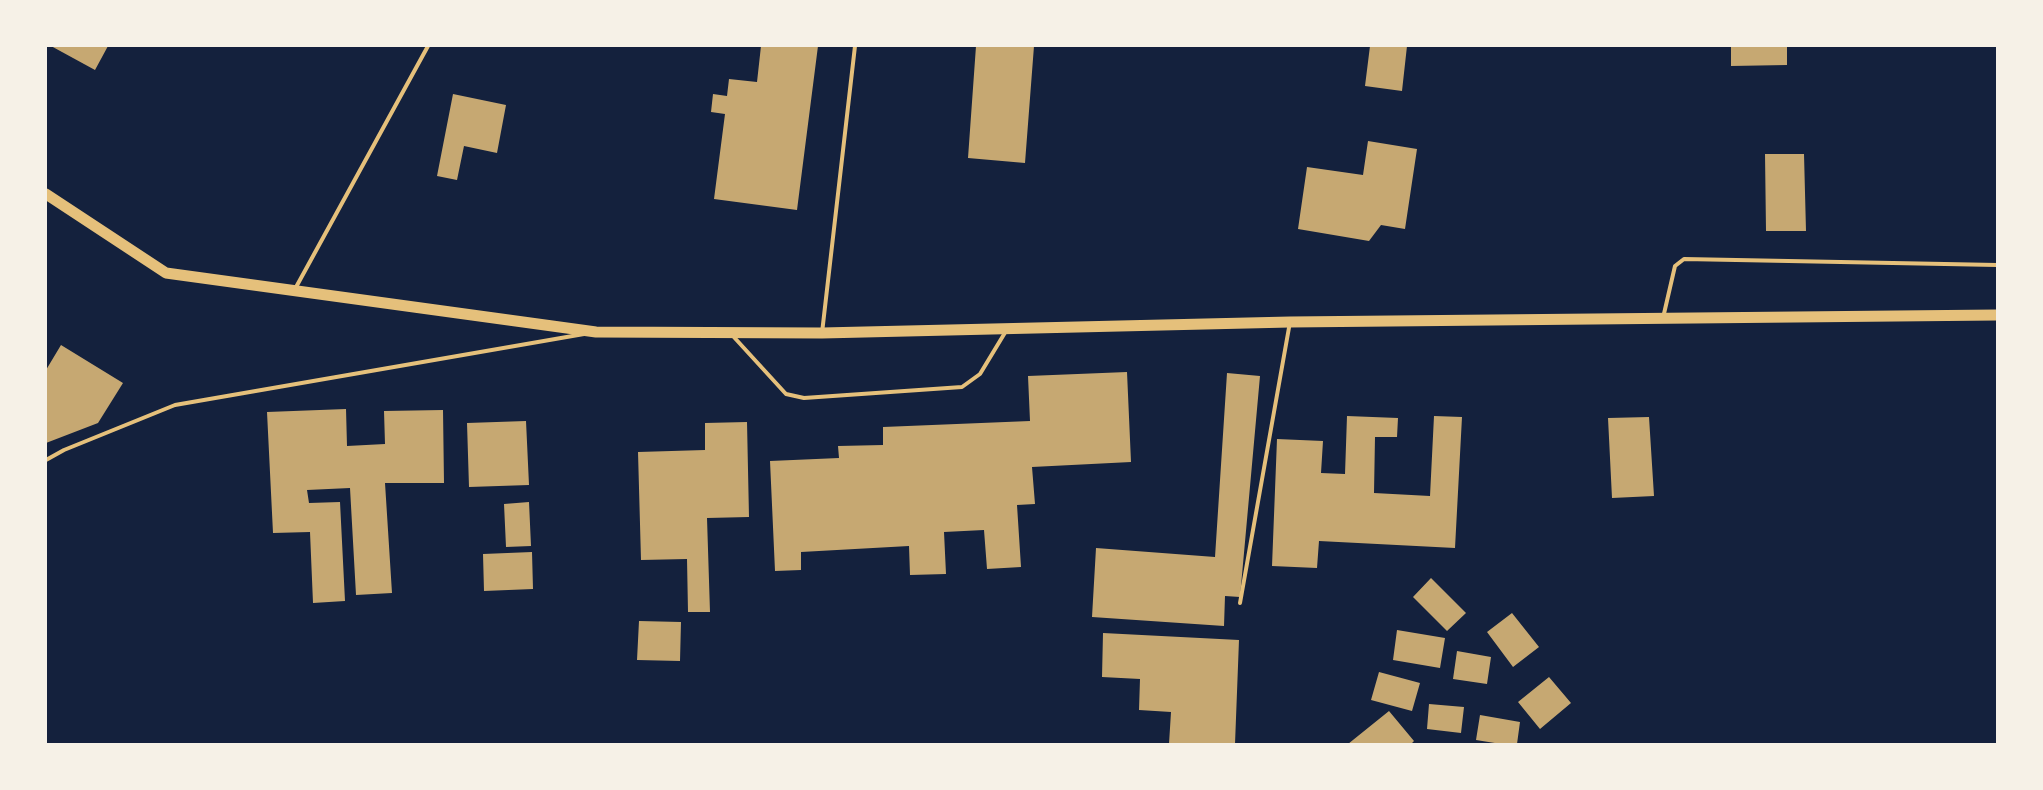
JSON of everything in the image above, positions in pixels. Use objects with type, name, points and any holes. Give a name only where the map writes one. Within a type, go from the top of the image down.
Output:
[{"type":"highway","points":[[46,194],[166,273],[596,332],[822,333],[1008,327],[1290,322],[1997,315]]},
{"type":"street","points":[[294,291],[428,46]]},
{"type":"street","points":[[822,333],[855,46]]},
{"type":"street","points":[[1663,319],[1675,266],[1684,259],[1997,265]]},
{"type":"street","points":[[1240,603],[1290,322]]},
{"type":"street","points":[[730,333],[786,394],[804,398],[962,387],[980,374],[1008,327]]},
{"type":"street","points":[[46,460],[64,450],[175,405],[596,332]]},
{"type":"building","points":[[51,46],[108,46],[95,70]]},
{"type":"building","points":[[761,46],[818,46],[797,210],[714,199],[725,114],[711,112],[713,94],[727,96],[729,79],[757,82]]},
{"type":"building","points":[[976,46],[1034,46],[1025,163],[968,158]]},
{"type":"building","points":[[1370,46],[1407,46],[1402,91],[1365,86]]},
{"type":"building","points":[[1731,46],[1787,46],[1787,65],[1731,66]]},
{"type":"building","points":[[453,94],[506,105],[497,153],[464,146],[457,180],[437,176]]},
{"type":"building","points":[[1368,141],[1417,149],[1405,229],[1381,225],[1369,241],[1298,229],[1307,167],[1363,175]]},
{"type":"building","points":[[1765,154],[1804,154],[1806,231],[1766,231]]},
{"type":"building","points":[[61,345],[123,383],[98,423],[46,443],[46,370]]},
{"type":"building","points":[[1127,372],[1131,462],[1032,467],[1035,504],[1017,505],[1021,567],[987,569],[984,530],[944,532],[946,574],[910,575],[909,546],[801,552],[801,570],[775,571],[770,461],[839,458],[838,446],[883,445],[883,427],[1030,421],[1028,376]]},
{"type":"building","points":[[1227,373],[1260,376],[1240,597],[1225,596],[1224,626],[1092,617],[1096,548],[1215,557]]},
{"type":"building","points":[[346,409],[347,446],[385,444],[384,411],[443,410],[444,483],[385,483],[392,593],[356,595],[350,488],[307,490],[309,503],[340,502],[345,601],[313,603],[310,532],[273,533],[267,412]]},
{"type":"building","points":[[1347,416],[1398,418],[1397,437],[1375,437],[1374,493],[1430,496],[1434,416],[1462,417],[1455,548],[1319,541],[1317,568],[1272,566],[1277,439],[1323,441],[1321,473],[1345,474]]},
{"type":"building","points":[[1649,417],[1654,496],[1612,498],[1608,418]]},
{"type":"building","points":[[526,421],[529,485],[469,487],[467,423]]},
{"type":"building","points":[[747,422],[749,517],[707,518],[710,612],[688,612],[687,559],[641,560],[638,452],[705,450],[705,423]]},
{"type":"building","points":[[529,502],[531,546],[506,547],[504,504]]},
{"type":"building","points":[[532,552],[533,589],[484,591],[483,554]]},
{"type":"building","points":[[1431,578],[1466,613],[1447,631],[1413,597]]},
{"type":"building","points":[[1512,613],[1539,647],[1513,667],[1487,632]]},
{"type":"building","points":[[639,621],[681,622],[680,661],[637,660]]},
{"type":"building","points":[[1397,630],[1445,638],[1440,668],[1393,660]]},
{"type":"building","points":[[1103,633],[1239,640],[1235,744],[1169,744],[1171,712],[1139,710],[1140,679],[1102,677]]},
{"type":"building","points":[[1457,651],[1491,657],[1487,684],[1453,679]]},
{"type":"building","points":[[1379,672],[1420,683],[1412,711],[1371,700]]},
{"type":"building","points":[[1549,677],[1571,703],[1540,729],[1518,702]]},
{"type":"building","points":[[1429,704],[1464,707],[1461,733],[1427,729]]},
{"type":"building","points":[[1389,711],[1414,741],[1411,744],[1348,744]]},
{"type":"building","points":[[1480,715],[1520,722],[1517,744],[1501,744],[1476,740]]}]
